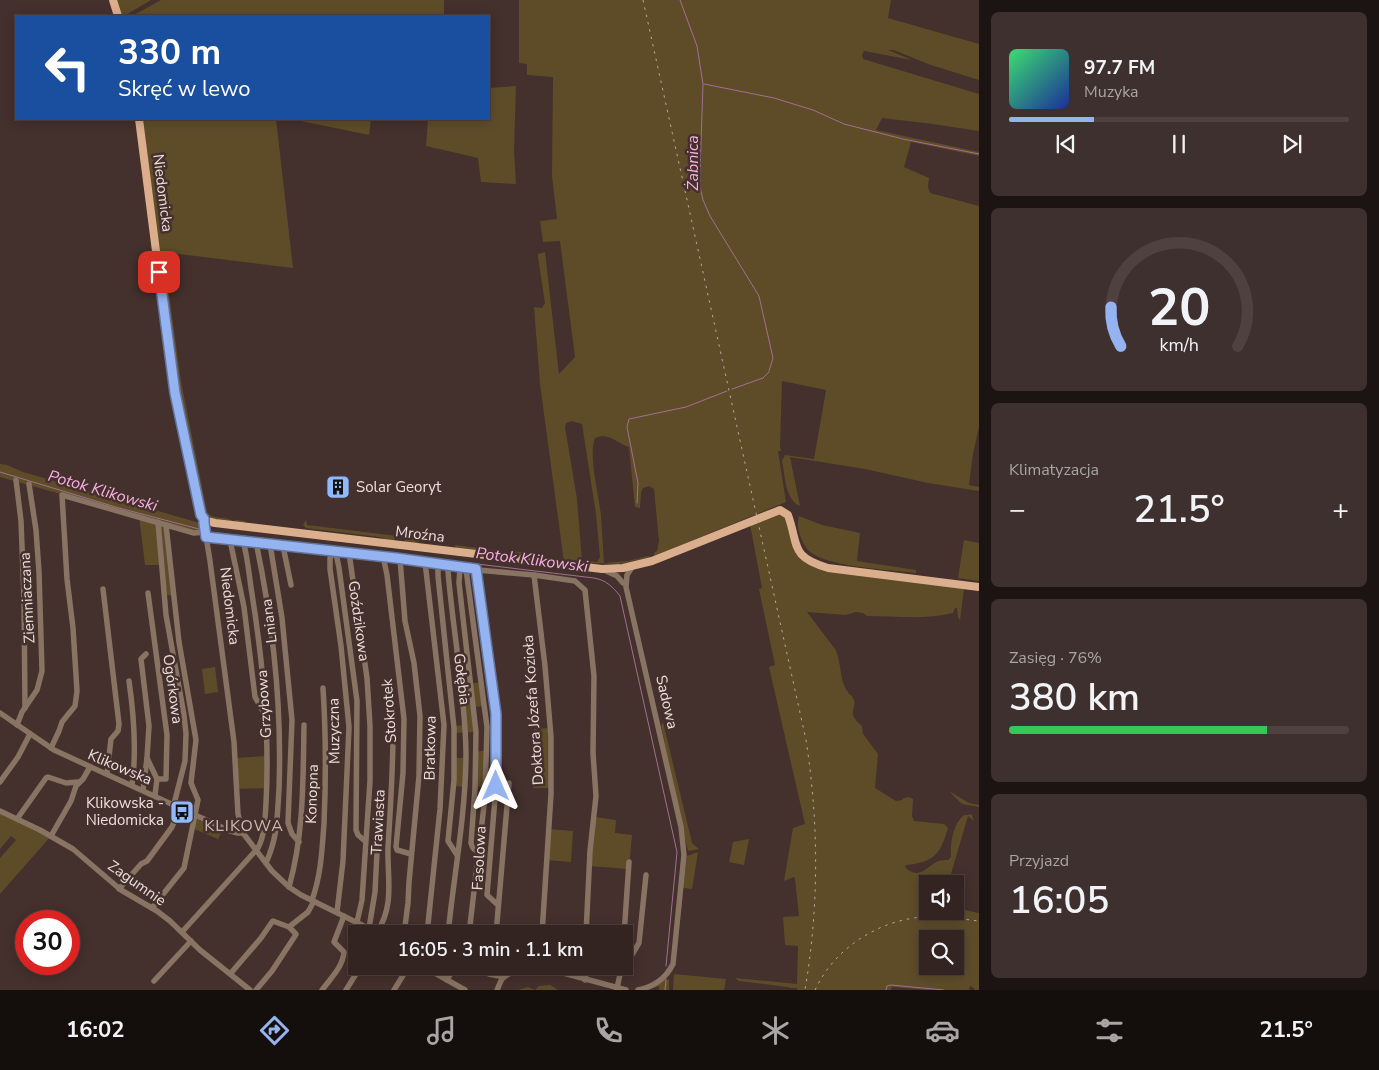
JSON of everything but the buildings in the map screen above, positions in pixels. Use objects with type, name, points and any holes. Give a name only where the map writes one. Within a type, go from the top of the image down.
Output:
[{"type":"main road","points":[[113,0],[118,15]]},
{"type":"main road","name":"Niedomicka","points":[[139,120],[170,360],[201,515],[204,519]]},
{"type":"main road","name":"Mroźna","points":[[204,519],[215,523],[625,572],[633,566],[652,561],[776,511],[785,512],[788,515],[793,538],[801,553],[804,557],[819,565],[828,568],[979,587]]},
{"type":"street","name":"Ziemniaczana","points":[[16,480],[24,598],[25,708]]},
{"type":"street","name":"Ziemniaczana","points":[[17,725],[37,690],[42,671],[39,572],[36,530],[29,484]]},
{"type":"street","points":[[52,748],[62,722],[75,706],[77,691],[62,495],[194,533],[230,540],[383,556],[575,582],[585,590],[586,594],[588,632],[594,676],[593,752],[596,796],[590,851],[586,925]]},
{"type":"street","name":"Niedomicka","points":[[204,519],[234,742],[239,818],[243,833]]},
{"type":"street","points":[[119,889],[147,861],[172,828],[185,761],[186,734],[184,715],[166,615],[158,522]]},
{"type":"street","points":[[152,908],[184,868],[198,800],[192,783],[196,740],[179,642],[166,525]]},
{"type":"street","points":[[230,540],[244,607],[255,697],[263,711],[267,735]]},
{"type":"street","points":[[182,932],[260,845],[264,824],[267,735],[258,628],[243,541]]},
{"type":"street","name":"Grzybowa","points":[[256,542],[272,638],[279,734],[277,825],[274,845],[266,863]]},
{"type":"street","name":"Lniana","points":[[270,544],[282,618],[292,720],[288,823],[292,834],[298,842]]},
{"type":"street","points":[[283,546],[291,585]]},
{"type":"street","name":"Goździkowa","points":[[333,552],[337,558],[339,568],[355,678],[358,742],[356,830],[358,835],[365,841]]},
{"type":"street","name":"Muzyczna","points":[[333,552],[330,558],[330,569],[345,686],[349,747],[343,861],[337,912]]},
{"type":"street","name":"Goździkowa","points":[[349,553],[369,701],[371,758],[362,900],[357,922]]},
{"type":"street","name":"Stokrotek","points":[[383,556],[387,575],[404,718],[403,772],[396,847],[397,850],[411,854]]},
{"type":"street","name":"Stokrotek","points":[[400,559],[406,621],[414,663],[420,716],[419,776],[405,925]]},
{"type":"street","name":"Bratkowa","points":[[426,562],[444,724],[439,818],[428,925]]},
{"type":"street","name":"Gołębia","points":[[441,564],[438,576],[454,728],[454,780],[448,841],[457,854]]},
{"type":"street","name":"Gołębia","points":[[449,566],[450,592],[465,721],[466,755],[449,925]]},
{"type":"street","points":[[463,568],[486,727],[485,797],[470,925]]},
{"type":"street","points":[[463,568],[459,583],[476,732],[476,779],[471,843],[476,851],[480,852]]},
{"type":"street","name":"Fasolowa","points":[[476,569],[496,714],[496,786],[487,895],[498,905]]},
{"type":"street","points":[[602,569],[617,576],[625,585]]},
{"type":"street","name":"Sadowa","points":[[625,572],[622,575],[681,827],[684,848],[673,964],[662,979],[651,986],[638,990]]},
{"type":"street","name":"Doktora Józefa Kozioła","points":[[534,575],[546,666],[551,752],[551,794],[543,925]]},
{"type":"street","points":[[103,589],[119,724],[118,730],[111,739],[107,774]]},
{"type":"street","name":"Ogórkowa","points":[[148,593],[168,748],[166,779],[157,779]]},
{"type":"street","points":[[143,790],[149,720],[141,659],[146,654]]},
{"type":"street","points":[[129,681],[134,723],[132,785]]},
{"type":"street","name":"Konopna","points":[[313,900],[321,867],[326,790],[326,736],[323,688]]},
{"type":"street","name":"Trawiasta","points":[[382,925],[389,903],[388,848],[393,777],[393,710]]},
{"type":"street","name":"Klikowska","points":[[0,713],[52,748],[90,767],[230,830],[243,833]]},
{"type":"street","points":[[289,887],[298,842],[303,789],[304,725]]},
{"type":"street","points":[[0,782],[18,757],[30,734]]},
{"type":"street","points":[[147,758],[157,779],[155,795]]},
{"type":"street","points":[[17,819],[46,778],[78,782],[83,779],[90,767]]},
{"type":"street","points":[[51,836],[71,801],[78,782]]},
{"type":"street","name":"Fasolowa","points":[[497,925],[509,783]]},
{"type":"street","name":"Zagumnie","points":[[0,811],[51,836],[78,853],[119,889],[152,908],[250,990]]},
{"type":"street","points":[[370,925],[375,892],[379,812]]},
{"type":"street","points":[[243,833],[279,879],[289,887],[363,925]]},
{"type":"street","points":[[625,925],[629,862]]},
{"type":"street","points":[[633,953],[639,943],[646,875]]},
{"type":"street","points":[[288,927],[308,912],[313,900]]},
{"type":"street","points":[[322,990],[340,966],[344,956],[344,952],[334,942],[344,916]]},
{"type":"street","points":[[231,973],[272,922],[274,921],[288,927],[296,934],[295,936],[272,971],[256,990]]},
{"type":"street","points":[[154,982],[190,941]]},
{"type":"street","points":[[346,990],[355,975]]},
{"type":"street","points":[[394,990],[403,975]]},
{"type":"street","points":[[439,975],[465,990]]},
{"type":"street","points":[[447,980],[450,975]]},
{"type":"street","points":[[494,975],[504,977]]},
{"type":"street","points":[[497,990],[507,975]]},
{"type":"street","points":[[568,975],[624,990]]},
{"type":"street","points":[[585,980],[586,975]]},
{"type":"street","points":[[617,988],[621,975]]},
{"type":"shaded area","points":[[116,0],[151,0],[126,15],[121,15]]},
{"type":"shaded area","points":[[161,0],[444,0],[444,15],[134,15]]},
{"type":"shaded area","points":[[519,0],[891,0],[888,18],[979,44],[979,80],[928,64],[894,50],[888,50],[912,60],[864,51],[862,55],[863,59],[979,94],[979,131],[882,118],[876,130],[979,152],[979,156],[911,142],[904,167],[929,178],[928,187],[930,193],[979,206],[979,427],[969,485],[979,487],[979,491],[790,457],[800,506],[795,503],[789,493],[782,461],[785,455],[814,459],[826,390],[782,381],[781,451],[778,451],[786,502],[654,556],[659,541],[654,489],[649,486],[643,488],[640,508],[635,507],[629,447],[608,437],[600,436],[595,438],[593,455],[601,516],[604,563],[650,557],[619,564],[564,562],[540,384],[534,307],[542,308],[545,303],[538,254],[545,252],[559,374],[575,357],[560,241],[543,242],[540,221],[557,219],[552,176],[553,77],[527,75],[527,64],[519,63]],"holes":[[[572,421],[582,424],[596,514],[600,557],[597,562],[582,561],[577,499],[565,427],[566,423]]]},
{"type":"shaded area","points":[[516,86],[514,150],[516,184],[481,182],[478,158],[426,146],[428,120],[490,120],[490,88]]},
{"type":"shaded area","points":[[143,120],[276,120],[293,268],[159,251]]},
{"type":"shaded area","points":[[296,120],[371,120],[369,135]]},
{"type":"shaded area","points":[[162,256],[164,258],[181,381],[207,512],[216,517],[233,521],[245,521],[245,523],[214,519],[205,512],[202,506],[176,381],[160,259]]},
{"type":"shaded area","points":[[0,464],[203,524],[204,519],[209,527],[199,531],[167,525],[174,596],[165,595],[162,565],[145,565],[139,516],[0,477]]},
{"type":"shaded area","points":[[779,514],[786,518],[805,561],[964,589],[960,620],[957,608],[955,608],[953,613],[921,617],[867,616],[856,612],[846,615],[807,612],[835,649],[845,688],[852,696],[854,702],[854,717],[862,726],[863,734],[878,754],[875,788],[896,801],[909,797],[913,799],[912,816],[914,821],[944,824],[948,828],[942,845],[934,856],[923,862],[906,865],[905,867],[915,873],[924,871],[941,860],[948,860],[951,857],[952,840],[957,823],[964,815],[972,815],[974,821],[968,816],[951,875],[919,875],[919,920],[964,920],[964,910],[979,913],[979,990],[975,990],[970,986],[969,990],[927,990],[892,987],[891,990],[797,990],[797,988],[739,981],[735,978],[797,984],[798,946],[785,945],[783,917],[799,916],[795,879],[794,877],[784,881],[793,828],[805,824],[769,667],[775,665],[759,589],[762,588],[750,524]]},
{"type":"shaded area","points":[[799,516],[822,525],[860,533],[857,561],[916,570],[916,573],[847,565],[822,558],[811,552],[804,543],[798,528]]},
{"type":"shaded area","points":[[306,520],[307,525],[397,536],[392,541],[379,537],[306,528],[303,525]]},
{"type":"shaded area","points":[[412,530],[420,538],[412,546],[404,538]]},
{"type":"shaded area","points":[[964,540],[979,543],[979,581],[958,578]]},
{"type":"shaded area","points":[[455,545],[503,551],[502,554],[456,549]]},
{"type":"shaded area","points":[[511,551],[544,555],[539,559],[512,555]]},
{"type":"shaded area","points":[[215,667],[218,692],[205,694],[202,669]]},
{"type":"shaded area","points":[[482,682],[485,706],[474,707],[476,732],[454,733],[454,726],[465,725],[461,685]]},
{"type":"shaded area","points":[[663,722],[692,843],[699,849],[688,851],[661,726]]},
{"type":"shaded area","points":[[550,728],[551,788],[533,788],[534,729]]},
{"type":"shaded area","points":[[487,750],[485,787],[475,786],[476,752]]},
{"type":"shaded area","points":[[267,756],[267,788],[237,789],[236,758]]},
{"type":"shaded area","points":[[454,758],[466,758],[464,787],[454,786]]},
{"type":"shaded area","points":[[949,791],[969,803],[979,805],[979,807],[962,804]]},
{"type":"shaded area","points":[[0,811],[51,836],[0,894],[0,858],[16,840],[11,836],[0,849]]},
{"type":"shaded area","points":[[594,817],[616,820],[615,833],[632,835],[629,869],[589,866]]},
{"type":"shaded area","points":[[197,819],[222,831],[218,839],[194,829]]},
{"type":"shaded area","points":[[549,829],[573,831],[571,862],[546,860]]},
{"type":"shaded area","points":[[749,839],[744,865],[729,862],[733,842]]},
{"type":"shaded area","points":[[698,852],[692,889],[683,888],[687,856]]},
{"type":"shaded area","points":[[674,974],[726,979],[724,990],[673,990]]},
{"type":"shaded area","points":[[665,978],[669,980],[669,990],[659,990],[659,986],[646,990]]},
{"type":"shaded area","points":[[550,985],[558,990],[535,990],[539,986]]},
{"type":"shaded area","points":[[528,987],[535,990],[518,990]]},
{"type":"waterway","name":"Żabnica","points":[[680,0],[697,46],[703,84],[700,173],[700,187],[703,200],[710,216],[759,296],[773,358],[769,371]]},
{"type":"waterway","points":[[704,84],[774,98],[813,110],[844,124],[903,139],[979,154]]},
{"type":"waterway","name":"Żabnica","points":[[732,389],[763,378],[769,372]]},
{"type":"waterway","name":"Żabnica","points":[[637,503],[638,483],[627,427],[629,419],[686,407],[727,391]]},
{"type":"waterway","name":"Potok Klikowski","points":[[0,472],[119,508],[199,529]]},
{"type":"waterway","name":"Potok Klikowski","points":[[210,532],[594,578],[602,580],[612,587],[620,596],[677,852],[666,966]]},
{"type":"waterway","name":"Potok Klikowski","points":[[665,990],[666,980]]},
{"type":"waterway","name":"Potok Klikowski","points":[[886,990],[887,986],[891,985],[944,990]]},
{"type":"railway","points":[[643,0],[806,740],[813,803],[816,865],[813,928],[805,990]]},
{"type":"railway","points":[[815,990],[823,975],[845,950],[873,931],[889,924],[922,917],[979,921]]},
{"type":"place","name":"Solar Georyt","points":[[338,487]]},
{"type":"place","name":"Klikowska - Niedomicka","points":[[182,812]]},
{"type":"district","name":"KLIKOWA","points":[[244,825]]},
{"type":"route","points":[[159,272],[175,393],[201,515],[204,519],[206,537],[396,558],[476,569],[496,714],[496,786]]}]
